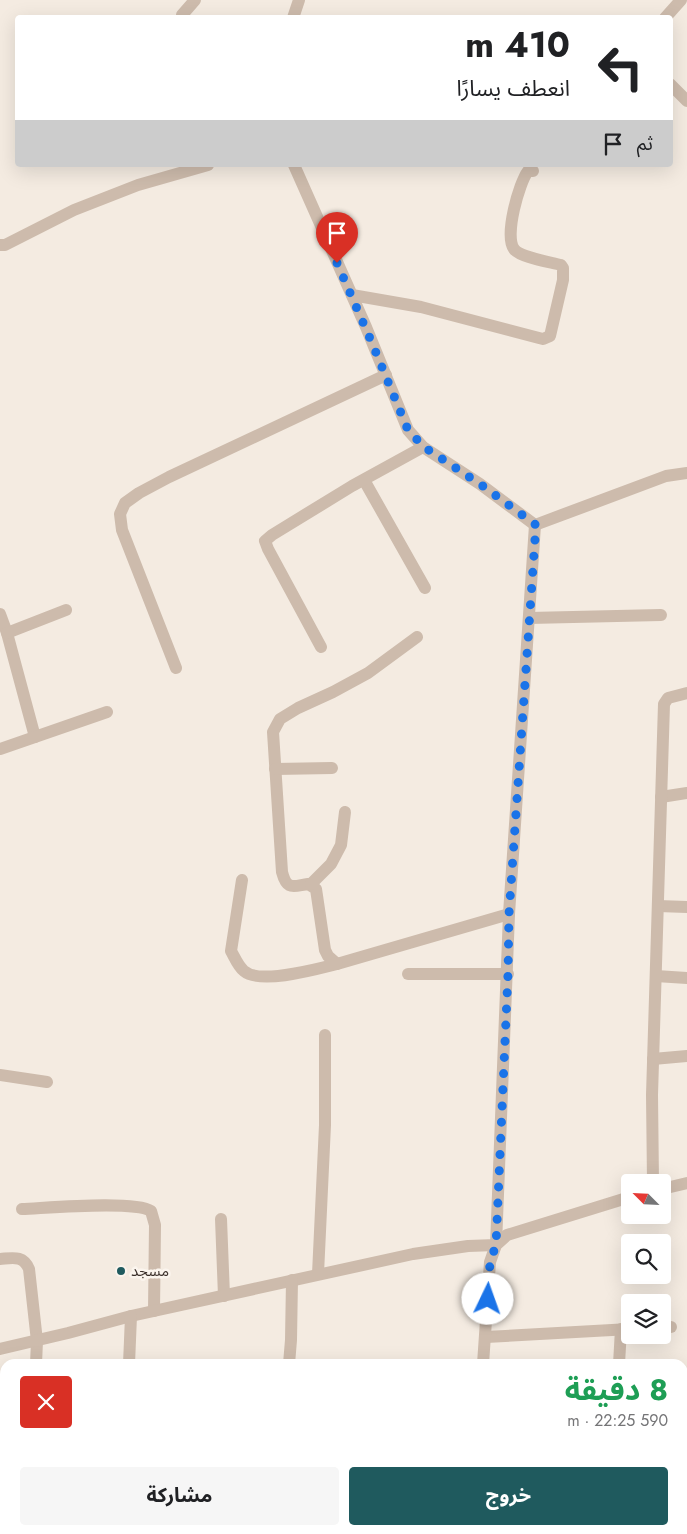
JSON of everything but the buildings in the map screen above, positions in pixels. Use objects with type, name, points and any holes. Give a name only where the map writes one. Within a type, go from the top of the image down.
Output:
[{"type":"street","points":[[182,15],[186,0]]},
{"type":"street","points":[[183,15],[195,0]]},
{"type":"street","points":[[294,15],[299,0]]},
{"type":"street","points":[[668,15],[681,0]]},
{"type":"street","points":[[673,87],[687,100]]},
{"type":"street","points":[[2,247],[74,210],[138,185],[200,167]]},
{"type":"street","points":[[295,167],[352,295],[408,430],[424,447],[480,484],[536,525]]},
{"type":"street","points":[[352,295],[421,306],[547,339],[550,336],[563,280],[563,268],[561,265],[522,254],[514,250],[511,244],[518,191],[522,178],[533,170]]},
{"type":"street","points":[[176,668],[122,530],[120,514],[125,503],[169,477],[386,375]]},
{"type":"street","points":[[321,647],[268,549],[266,541],[272,535],[364,480],[424,447]]},
{"type":"street","points":[[536,525],[666,476],[687,473]]},
{"type":"street","points":[[364,480],[425,588]]},
{"type":"street","points":[[484,1359],[490,1262],[496,1245],[509,914],[536,525]]},
{"type":"street","points":[[7,634],[66,610]]},
{"type":"street","points":[[0,614],[35,737]]},
{"type":"street","points":[[529,618],[661,615]]},
{"type":"street","points":[[345,812],[341,844],[331,864],[311,884],[292,886],[286,884],[282,872],[273,732],[280,719],[368,673],[417,637]]},
{"type":"street","points":[[653,1174],[654,1059],[664,704],[668,698],[687,693]]},
{"type":"street","points":[[0,749],[107,712]]},
{"type":"street","points":[[276,769],[332,768]]},
{"type":"street","points":[[661,797],[687,793]]},
{"type":"street","points":[[242,880],[231,951],[245,972],[257,976],[289,976],[509,914]]},
{"type":"street","points":[[311,884],[316,889],[318,896],[326,950],[328,956],[337,964]]},
{"type":"street","points":[[658,906],[687,906]]},
{"type":"street","points":[[408,974],[508,974]]},
{"type":"street","points":[[656,976],[687,978]]},
{"type":"street","points":[[318,1274],[325,1124],[324,1035]]},
{"type":"street","points":[[654,1059],[687,1056]]},
{"type":"street","points":[[0,1075],[47,1082]]},
{"type":"street","points":[[671,1187],[687,1183]]},
{"type":"street","points":[[0,1349],[131,1316],[318,1274],[428,1251],[496,1245],[507,1235],[621,1201]]},
{"type":"street","points":[[22,1209],[121,1206],[147,1208],[151,1212],[155,1224],[154,1311]]},
{"type":"street","points":[[222,1219],[224,1296]]},
{"type":"street","points":[[0,1259],[21,1259],[26,1261],[30,1269],[37,1341],[36,1359]]},
{"type":"street","points":[[289,1359],[292,1280]]},
{"type":"street","points":[[129,1359],[131,1316]]},
{"type":"street","points":[[486,1337],[621,1329]]},
{"type":"street","points":[[620,1359],[622,1344]]},
{"type":"place","name":"مسجد","points":[[121,1271]]},
{"type":"route","points":[[337,263],[408,430],[424,447],[480,484],[536,525],[509,914],[496,1245],[490,1262],[488,1299]]}]
